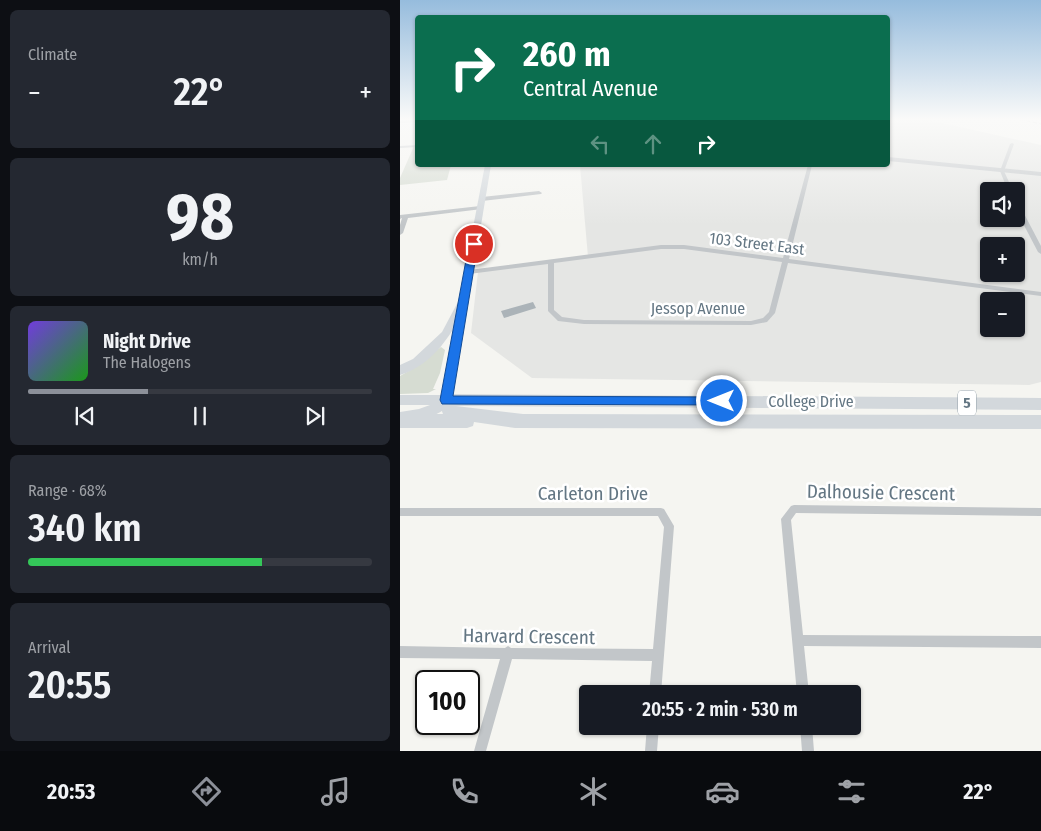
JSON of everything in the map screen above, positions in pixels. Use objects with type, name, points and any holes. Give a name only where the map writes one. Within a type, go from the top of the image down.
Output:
[{"type":"highway","points":[[894,402],[915,398],[1041,395]]},
{"type":"highway","name":"College Drive","points":[[446,400],[1041,404]]},
{"type":"highway","points":[[446,400],[449,410],[457,414],[523,421]]},
{"type":"highway","name":"College Drive","points":[[400,421],[1041,422]]},
{"type":"highway","points":[[963,422],[1041,427]]},
{"type":"main road","points":[[400,417],[424,414],[437,409],[446,400],[488,167]]},
{"type":"main road","points":[[400,370],[417,362],[446,334],[463,302]]},
{"type":"main road","name":"College Drive","points":[[400,400],[446,400]]},
{"type":"street","points":[[1006,182],[1002,171],[1008,154]]},
{"type":"street","points":[[890,159],[1041,174]]},
{"type":"street","name":"Jessop Avenue","points":[[551,262],[551,311],[560,319],[584,322],[751,323],[765,320],[772,313],[809,167]]},
{"type":"street","points":[[400,233],[403,217],[539,193]]},
{"type":"street","points":[[1025,221],[1041,252]]},
{"type":"street","name":"103 Street East","points":[[469,272],[661,247],[684,247],[1041,294]]},
{"type":"street","name":"Dalhousie Crescent","points":[[802,685],[786,519],[794,509],[1041,512]]},
{"type":"street","name":"Carleton Drive","points":[[400,512],[661,512],[669,526],[656,685]]},
{"type":"street","points":[[798,640],[1041,642]]},
{"type":"street","name":"Harvard Crescent","points":[[400,652],[658,655]]},
{"type":"street","points":[[480,751],[508,652]]},
{"type":"street","points":[[651,751],[652,735]]},
{"type":"street","points":[[807,735],[808,751]]},
{"type":"shaded area","points":[[410,154],[415,154],[415,167],[450,167],[447,180],[400,185],[400,178]]},
{"type":"shaded area","points":[[890,154],[1041,154],[1041,382],[1029,385],[532,378],[471,333],[478,272],[588,257],[580,167],[890,167]]},
{"type":"shaded area","points":[[441,347],[445,350],[440,373],[433,389],[436,389],[428,393],[400,394],[400,376],[414,368]]},
{"type":"building","points":[[533,302],[536,308],[504,318],[501,311]]},
{"type":"route","points":[[474,244],[446,400],[722,401]]}]
